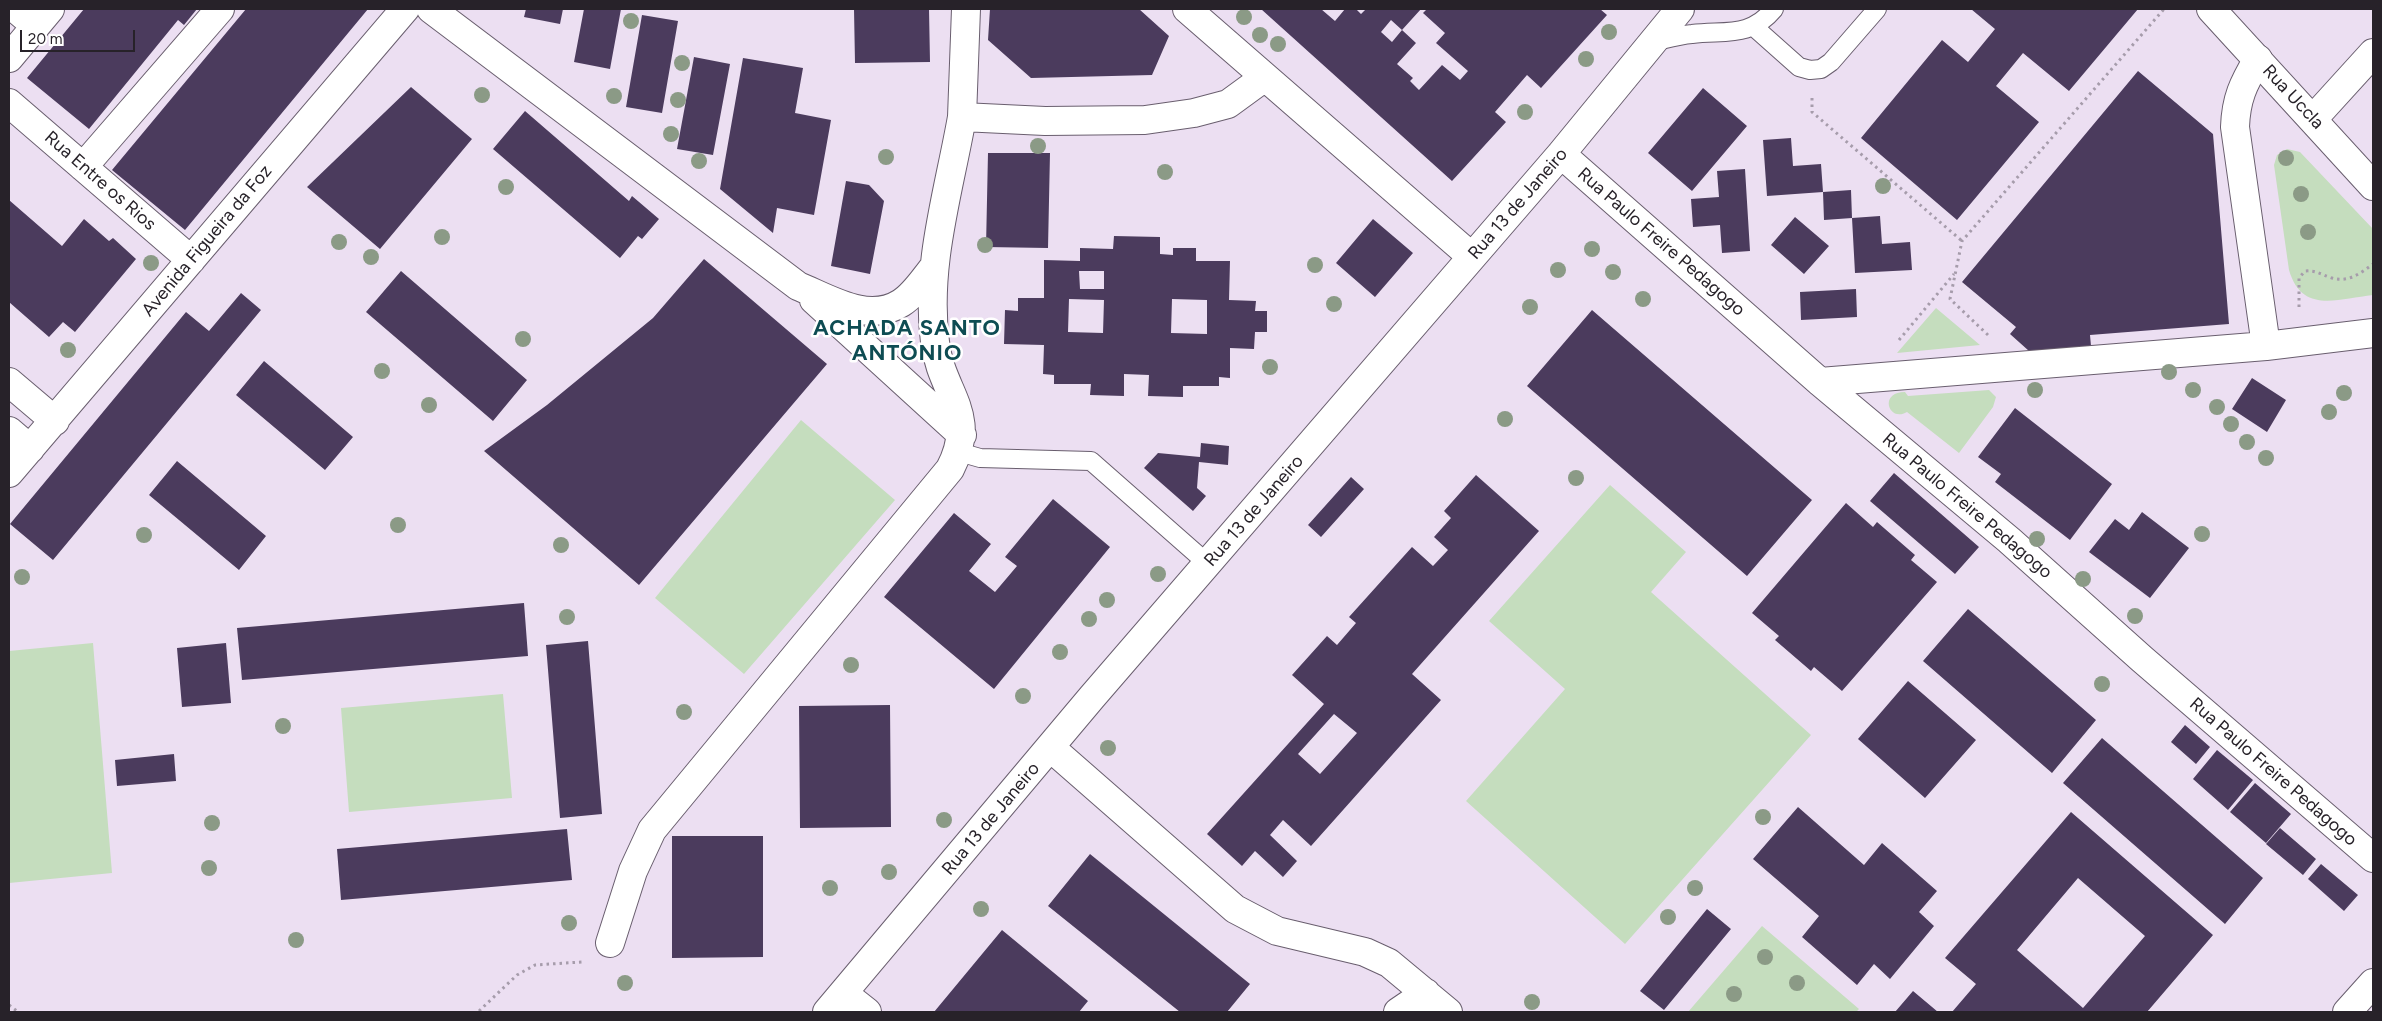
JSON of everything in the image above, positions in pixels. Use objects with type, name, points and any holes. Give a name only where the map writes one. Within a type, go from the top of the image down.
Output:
[{"type":"street","points":[[83,167],[220,9]]},
{"type":"street","name":"Avenida Figueira da Foz","points":[[9,473],[405,9]]},
{"type":"street","points":[[431,9],[798,286],[961,444]]},
{"type":"street","points":[[610,943],[633,871],[652,830],[944,476],[961,444],[959,414],[941,369],[935,344],[933,268],[962,117],[966,9]]},
{"type":"street","points":[[1187,9],[1472,257]]},
{"type":"street","name":"Rua 13 de Janeiro","points":[[835,1003],[1208,564],[1561,154],[1680,9]]},
{"type":"street","name":"Rua Uccla","points":[[2211,9],[2373,186]]},
{"type":"street","points":[[9,58],[34,14]]},
{"type":"street","points":[[2313,119],[2373,53]]},
{"type":"street","points":[[2258,59],[2244,82],[2236,104],[2235,127],[2266,346]]},
{"type":"street","points":[[962,117],[1045,121],[1145,120],[1194,113],[1228,104],[1266,77]]},
{"type":"street","name":"Rua Entre os Rios","points":[[9,103],[191,260]]},
{"type":"street","name":"Rua Paulo Freire Pedagogo","points":[[1561,154],[1820,382],[2009,540],[2142,659],[2373,858]]},
{"type":"street","points":[[798,286],[845,306],[866,312],[886,310],[903,302],[933,268]]},
{"type":"street","points":[[1820,382],[2266,346],[2373,333]]},
{"type":"street","points":[[9,382],[55,421]]},
{"type":"street","points":[[9,431],[30,449]]},
{"type":"street","points":[[1051,748],[1235,909],[1277,931],[1350,948],[1389,963],[1448,1012]]},
{"type":"street","points":[[2348,1012],[2373,983]]},
{"type":"street","points":[[1398,1012],[1426,993]]},
{"type":"street","points":[[835,1003],[867,1012]]},
{"type":"lane","points":[[1653,42],[1690,34],[1741,31],[1754,27],[1765,20],[1774,9]]},
{"type":"lane","points":[[1754,27],[1799,67],[1810,70],[1821,69],[1831,62],[1877,9]]},
{"type":"lane","points":[[961,444],[980,458],[1091,461],[1208,564]]},
{"type":"path","points":[[2022,366],[1950,299],[1962,241],[2164,9]]},
{"type":"path","points":[[1810,70],[1812,112],[1962,241]]},
{"type":"path","points":[[2300,342],[2298,291],[2300,278],[2305,271],[2314,270],[2334,279],[2346,279],[2356,276],[2373,264]]},
{"type":"path","points":[[1868,378],[1955,273]]},
{"type":"path","points":[[479,1012],[517,975],[535,965],[585,962],[610,943]]},
{"type":"path","points":[[9,1005],[18,1012]]},
{"type":"green space","points":[[2287,149],[2300,152],[2373,229],[2373,295],[2322,300],[2312,298],[2303,293],[2295,284],[2289,270],[2274,165],[2277,155]]},
{"type":"green space","points":[[1936,308],[1980,345],[1897,353]]},
{"type":"green space","points":[[1989,390],[1996,397],[1993,407],[1959,453],[1907,412],[1895,414],[1889,406],[1891,397],[1897,393],[1905,392],[1908,396]]},
{"type":"green space","points":[[801,420],[895,500],[744,674],[655,598]]},
{"type":"green space","points":[[1610,485],[1686,552],[1651,592],[1811,735],[1625,944],[1466,801],[1565,689],[1489,621]]},
{"type":"green space","points":[[93,643],[112,873],[9,883],[9,651]]},
{"type":"green space","points":[[503,694],[512,798],[349,812],[341,708]]},
{"type":"green space","points":[[1762,926],[1859,1009],[1856,1012],[1688,1012]]},
{"type":"building","points":[[84,9],[197,9],[184,25],[178,20],[89,129],[27,78]]},
{"type":"building","points":[[246,9],[368,9],[185,230],[112,170]]},
{"type":"building","points":[[526,9],[563,9],[560,24],[524,17]]},
{"type":"building","points":[[584,9],[621,9],[610,69],[574,62]]},
{"type":"building","points":[[854,9],[929,9],[930,62],[855,63]]},
{"type":"building","points":[[990,9],[1139,9],[1169,36],[1152,75],[1031,78],[988,40]]},
{"type":"building","points":[[1261,9],[1321,9],[1335,21],[1345,9],[1356,9],[1361,14],[1366,9],[1421,9],[1402,30],[1416,43],[1397,64],[1413,78],[1410,81],[1419,90],[1442,65],[1460,80],[1468,71],[1436,43],[1445,33],[1423,13],[1427,9],[1600,9],[1607,15],[1541,88],[1527,75],[1495,112],[1506,122],[1452,181]],"holes":[[[1391,20],[1402,30],[1392,42],[1381,32]]]},
{"type":"building","points":[[1971,9],[2138,9],[2069,91],[2023,53],[1996,86],[2039,122],[1957,220],[1861,138],[1942,40],[1968,62],[1995,29]]},
{"type":"building","points":[[642,15],[678,21],[662,113],[626,107]]},
{"type":"building","points":[[694,57],[730,64],[713,155],[677,149]]},
{"type":"building","points":[[743,58],[803,68],[795,113],[831,120],[814,215],[777,208],[773,233],[720,189]]},
{"type":"building","points":[[2138,71],[2213,134],[2229,324],[2090,335],[2091,346],[2029,351],[2010,334],[2016,327],[1962,282]]},
{"type":"building","points":[[411,87],[472,139],[380,249],[307,187]]},
{"type":"building","points":[[1703,88],[1747,126],[1692,191],[1648,153]]},
{"type":"building","points":[[525,111],[629,201],[632,196],[659,219],[642,239],[638,236],[620,258],[493,149]]},
{"type":"building","points":[[1791,138],[1793,166],[1821,164],[1823,192],[1767,196],[1763,140]]},
{"type":"building","points":[[988,153],[1050,153],[1048,248],[986,247]]},
{"type":"building","points":[[1745,169],[1750,251],[1722,253],[1720,225],[1693,227],[1691,199],[1719,197],[1717,171]]},
{"type":"building","points":[[846,181],[869,185],[884,201],[870,274],[831,266]]},
{"type":"building","points":[[1851,190],[1852,218],[1824,220],[1823,192]]},
{"type":"building","points":[[9,200],[62,246],[84,219],[109,241],[113,238],[136,259],[75,332],[63,322],[49,337],[9,302]]},
{"type":"building","points":[[1880,216],[1882,244],[1910,242],[1912,270],[1855,273],[1852,218]]},
{"type":"building","points":[[1795,217],[1829,246],[1804,274],[1771,245]]},
{"type":"building","points":[[1373,219],[1413,253],[1375,297],[1336,263]]},
{"type":"building","points":[[1114,236],[1160,237],[1160,254],[1173,255],[1173,248],[1196,248],[1196,261],[1230,261],[1229,300],[1256,301],[1255,311],[1267,311],[1267,332],[1255,332],[1254,349],[1230,348],[1230,378],[1219,377],[1219,386],[1183,386],[1183,397],[1148,396],[1149,375],[1124,374],[1124,396],[1090,395],[1091,384],[1054,384],[1054,375],[1043,374],[1044,345],[1004,344],[1005,310],[1018,311],[1018,298],[1044,298],[1044,260],[1080,261],[1080,248],[1113,249]],"holes":[[[1079,271],[1104,271],[1104,289],[1080,289]],[[1069,299],[1104,300],[1103,333],[1068,332]],[[1172,299],[1207,300],[1207,334],[1171,333]]]},
{"type":"building","points":[[704,259],[827,364],[639,585],[484,451],[547,405],[653,318]]},
{"type":"building","points":[[401,271],[527,380],[493,421],[366,312]]},
{"type":"building","points":[[1856,289],[1857,317],[1801,320],[1800,292]]},
{"type":"building","points":[[241,293],[261,310],[53,560],[10,524],[186,312],[209,331]]},
{"type":"building","points":[[1592,310],[1812,500],[1747,576],[1527,386]]},
{"type":"building","points":[[264,361],[353,437],[325,470],[236,395]]},
{"type":"building","points":[[2252,378],[2286,400],[2267,432],[2232,409]]},
{"type":"building","points":[[2015,408],[2112,484],[2070,540],[1995,482],[2001,474],[1978,457]]},
{"type":"building","points":[[1201,443],[1229,446],[1228,465],[1199,462],[1197,488],[1206,496],[1193,511],[1144,468],[1158,453],[1200,457]]},
{"type":"building","points":[[177,461],[266,536],[239,570],[149,495]]},
{"type":"building","points":[[1894,473],[1979,547],[1955,574],[1870,501]]},
{"type":"building","points":[[1476,475],[1539,531],[1412,674],[1441,700],[1311,846],[1283,820],[1270,835],[1297,861],[1283,877],[1255,851],[1242,866],[1207,834],[1324,704],[1292,675],[1327,636],[1337,645],[1356,623],[1349,617],[1412,547],[1433,566],[1448,550],[1434,537],[1451,518],[1444,511]],"holes":[[[1334,714],[1357,733],[1320,774],[1298,754]]]},
{"type":"building","points":[[1351,477],[1364,489],[1321,537],[1308,525]]},
{"type":"building","points":[[1053,499],[1110,547],[994,689],[884,597],[954,513],[991,544],[969,571],[995,592],[1017,566],[1005,557]]},
{"type":"building","points":[[1846,503],[1873,527],[1877,522],[1915,555],[1911,560],[1937,582],[1842,691],[1814,667],[1811,671],[1775,640],[1779,636],[1752,613]]},
{"type":"building","points":[[2142,512],[2189,548],[2150,598],[2089,552],[2115,519],[2129,530]]},
{"type":"building","points":[[524,603],[528,656],[242,680],[237,628]]},
{"type":"building","points":[[1968,609],[2096,720],[2052,773],[1923,661]]},
{"type":"building","points":[[588,641],[602,814],[560,818],[546,645]]},
{"type":"building","points":[[226,643],[231,703],[182,707],[177,648]]},
{"type":"building","points":[[1908,681],[1976,740],[1925,798],[1858,739]]},
{"type":"building","points":[[890,705],[891,827],[800,828],[799,706]]},
{"type":"building","points":[[2185,725],[2210,747],[2196,764],[2171,742]]},
{"type":"building","points":[[2102,738],[2263,878],[2225,924],[2063,783]]},
{"type":"building","points":[[2217,750],[2253,780],[2228,810],[2193,779]]},
{"type":"building","points":[[174,754],[176,781],[117,786],[115,760]]},
{"type":"building","points":[[2255,783],[2291,814],[2266,843],[2230,812]]},
{"type":"building","points":[[1798,807],[1864,865],[1882,843],[1937,891],[1919,912],[1934,926],[1890,979],[1874,964],[1857,985],[1802,937],[1819,916],[1753,859]]},
{"type":"building","points":[[2071,812],[2213,935],[2147,1012],[1952,1012],[1976,984],[1945,958]],"holes":[[[2078,878],[2145,936],[2083,1008],[2017,950]]]},
{"type":"building","points":[[2280,828],[2316,859],[2303,875],[2266,844]]},
{"type":"building","points":[[567,829],[572,880],[341,900],[337,849]]},
{"type":"building","points":[[672,836],[763,836],[763,957],[672,958]]},
{"type":"building","points":[[1090,854],[1250,984],[1227,1012],[1180,1012],[1048,906]]},
{"type":"building","points":[[2321,864],[2358,895],[2344,911],[2308,879]]},
{"type":"building","points":[[1707,909],[1731,929],[1664,1010],[1640,991]]},
{"type":"building","points":[[1002,930],[1088,1001],[1079,1012],[934,1012]]},
{"type":"building","points":[[1913,991],[1938,1012],[1895,1012]]},
{"type":"district","name":"ACHADA SANTO ANTÓNIO","points":[[907,342]]}]
